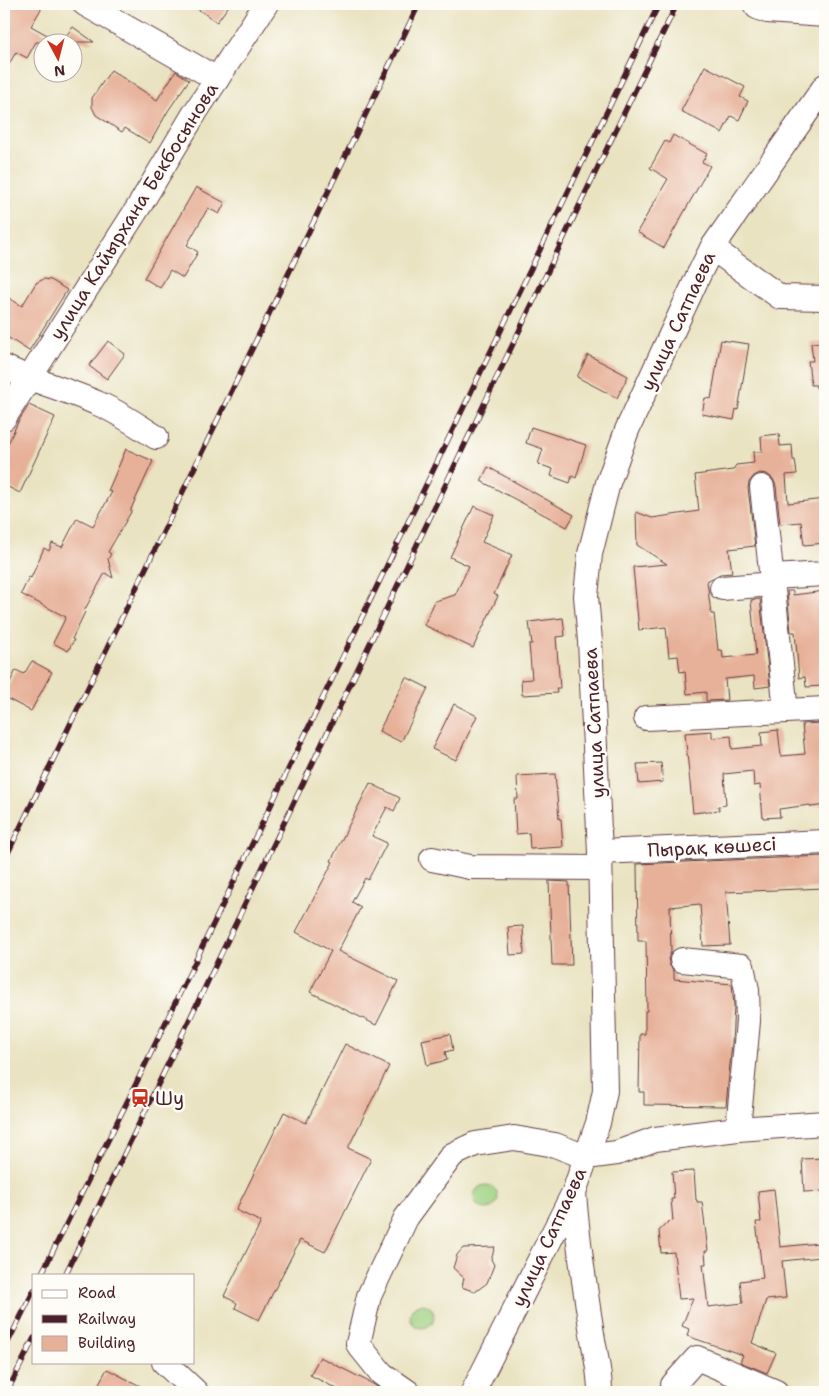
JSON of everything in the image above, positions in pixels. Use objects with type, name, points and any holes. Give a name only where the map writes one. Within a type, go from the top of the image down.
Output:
[{"type":"street","points":[[86,4],[217,79]]},
{"type":"street","name":"улица Кайырхана Бекбосынова","points":[[4,418],[266,4]]},
{"type":"street","points":[[755,4],[756,7],[767,11],[794,8],[825,15]]},
{"type":"street","name":"улица Сатпаева","points":[[473,1392],[574,1192],[598,1123],[605,1091],[600,860],[590,642],[586,596],[590,554],[608,483],[626,430],[712,248],[825,86]]},
{"type":"street","points":[[712,248],[780,298],[825,298]]},
{"type":"street","points":[[4,367],[28,378],[56,386],[101,404],[156,438]]},
{"type":"street","points":[[762,487],[786,711]]},
{"type":"street","points":[[722,588],[825,574]]},
{"type":"street","points":[[646,718],[825,709]]},
{"type":"street","name":"Пырақ көшесі","points":[[432,859],[470,867],[600,860],[825,842]]},
{"type":"street","points":[[682,960],[742,966],[747,990],[748,1021],[738,1130]]},
{"type":"street","points":[[408,1392],[382,1374],[358,1344],[369,1296],[406,1218],[452,1155],[475,1144],[514,1138],[555,1145],[586,1157],[616,1153],[655,1139],[825,1123]]},
{"type":"street","points":[[574,1192],[580,1260],[600,1374],[600,1392]]},
{"type":"street","points":[[673,1385],[697,1358],[776,1392]]},
{"type":"street","points":[[166,1364],[196,1392]]},
{"type":"green space","points":[[486,1185],[495,1188],[498,1197],[495,1206],[486,1209],[477,1206],[474,1197],[477,1188]]},
{"type":"green space","points":[[422,1304],[431,1307],[434,1316],[431,1325],[422,1328],[413,1325],[410,1316],[413,1307]]},
{"type":"building","points":[[8,4],[44,4],[31,26],[42,32],[32,32],[32,49],[27,58],[16,52],[4,73],[4,11]]},
{"type":"building","points":[[190,4],[230,4],[217,22]]},
{"type":"building","points":[[73,27],[80,32],[69,32]]},
{"type":"building","points":[[82,33],[94,42],[82,42]]},
{"type":"building","points":[[705,66],[745,87],[740,97],[748,101],[739,120],[731,116],[722,133],[681,111]]},
{"type":"building","points":[[111,70],[157,100],[176,71],[189,80],[168,111],[150,143],[125,128],[122,132],[96,115],[92,107],[92,98]]},
{"type":"building","points":[[673,135],[707,154],[702,162],[710,166],[664,248],[637,232],[668,179],[650,168],[665,141],[669,143]]},
{"type":"building","points":[[196,187],[225,203],[219,214],[208,208],[187,245],[198,252],[183,278],[170,270],[160,288],[144,278]]},
{"type":"building","points":[[44,279],[51,280],[67,290],[29,351],[4,335],[4,295],[22,306],[36,283]]},
{"type":"building","points":[[721,340],[749,344],[738,410],[736,409],[734,420],[702,414],[705,398],[711,399]]},
{"type":"building","points":[[108,341],[125,354],[107,379],[89,366]]},
{"type":"building","points":[[825,342],[825,387],[816,388],[816,385],[811,385],[808,361],[813,361],[811,343]]},
{"type":"building","points":[[588,355],[628,376],[617,398],[577,377]]},
{"type":"building","points":[[29,405],[55,417],[20,493],[4,485],[4,452],[18,422]]},
{"type":"building","points":[[531,427],[586,445],[576,478],[572,476],[570,483],[551,476],[553,469],[538,464],[543,449],[526,443]]},
{"type":"building","points":[[779,434],[780,446],[792,445],[793,460],[795,460],[797,474],[786,475],[788,503],[825,499],[825,543],[804,545],[801,522],[780,524],[776,486],[773,479],[767,474],[760,473],[754,476],[749,482],[748,488],[755,546],[729,549],[732,573],[720,574],[707,581],[711,614],[714,614],[718,650],[722,650],[723,658],[756,655],[751,600],[760,599],[770,686],[755,688],[754,676],[725,679],[727,700],[706,701],[706,692],[687,694],[685,671],[680,672],[678,656],[669,657],[666,627],[639,630],[633,567],[667,564],[637,545],[636,512],[652,518],[699,511],[695,475],[733,470],[736,465],[754,463],[753,452],[762,452],[761,436]]},
{"type":"building","points":[[126,449],[153,461],[131,512],[108,552],[111,554],[108,559],[113,578],[105,573],[84,611],[68,651],[53,643],[66,617],[21,594],[29,577],[31,578],[44,548],[49,551],[52,543],[62,547],[77,518],[93,526],[112,492],[108,491]]},
{"type":"building","points":[[488,467],[574,515],[567,527],[481,481]]},
{"type":"building","points":[[474,506],[494,515],[482,542],[512,555],[494,594],[498,596],[473,648],[424,625],[435,601],[455,595],[469,566],[450,557]]},
{"type":"building","points":[[787,591],[793,591],[793,595],[825,591],[825,686],[806,687],[805,677],[799,678],[795,632],[791,632]]},
{"type":"building","points":[[563,618],[565,636],[556,637],[560,688],[556,688],[557,693],[522,695],[521,680],[532,679],[529,644],[532,644],[529,622]]},
{"type":"building","points":[[32,661],[52,672],[31,711],[4,697],[4,694],[16,670],[24,674]]},
{"type":"building","points":[[406,677],[428,688],[401,742],[379,731]]},
{"type":"building","points":[[454,704],[477,716],[456,760],[432,749]]},
{"type":"building","points":[[825,723],[825,805],[779,809],[780,817],[763,818],[760,785],[754,786],[753,771],[724,774],[726,805],[718,806],[719,810],[693,813],[685,733],[712,731],[712,738],[731,736],[732,749],[762,746],[761,732],[778,730],[781,756],[805,754],[802,724]]},
{"type":"building","points":[[661,763],[663,782],[639,784],[637,764]]},
{"type":"building","points":[[555,774],[563,847],[530,849],[529,833],[516,834],[514,799],[518,799],[517,776]]},
{"type":"building","points":[[370,783],[400,798],[394,811],[387,807],[372,836],[387,843],[368,880],[365,878],[352,902],[361,907],[338,951],[398,981],[376,1025],[310,992],[331,951],[296,932],[333,862],[331,861]]},
{"type":"building","points":[[825,856],[825,888],[726,892],[730,945],[703,946],[700,904],[670,907],[671,952],[668,959],[674,971],[674,979],[732,984],[734,1006],[726,1106],[644,1105],[644,1092],[639,1092],[640,1034],[645,1034],[645,1011],[647,1011],[646,941],[638,941],[637,864]]},
{"type":"building","points":[[549,881],[569,882],[572,965],[552,965]]},
{"type":"building","points":[[523,926],[524,954],[510,955],[508,927]]},
{"type":"building","points":[[450,1034],[453,1050],[445,1052],[447,1060],[427,1065],[422,1040]]},
{"type":"building","points":[[345,1044],[389,1066],[348,1148],[371,1159],[325,1252],[300,1240],[259,1320],[235,1308],[237,1303],[224,1296],[261,1222],[236,1210],[284,1112],[306,1123]]},
{"type":"building","points":[[825,1158],[825,1191],[804,1192],[802,1159]]},
{"type":"building","points":[[694,1171],[696,1200],[697,1202],[702,1202],[708,1251],[705,1251],[706,1264],[703,1264],[708,1307],[743,1303],[740,1281],[763,1278],[756,1222],[761,1222],[758,1191],[774,1189],[780,1247],[819,1243],[821,1257],[782,1261],[786,1298],[766,1300],[752,1343],[776,1353],[767,1373],[740,1362],[743,1355],[687,1336],[689,1329],[682,1326],[693,1298],[679,1299],[674,1252],[661,1253],[659,1231],[668,1222],[673,1221],[671,1199],[674,1199],[672,1172]]},
{"type":"building","points":[[495,1247],[491,1259],[494,1265],[487,1283],[475,1292],[462,1287],[464,1278],[453,1268],[457,1255],[463,1248]]},
{"type":"building","points":[[320,1357],[373,1384],[384,1392],[343,1392],[310,1375]]},
{"type":"building","points":[[107,1369],[152,1392],[94,1392]]},
{"type":"railway","points":[[4,861],[419,4]]},
{"type":"railway","points":[[41,1274],[131,1094],[659,4]]},
{"type":"railway","points":[[65,1274],[143,1117],[677,4]]},
{"type":"railway","points":[[4,1350],[32,1294]]},
{"type":"railway","points":[[7,1392],[32,1342]]},
{"type":"place","name":"Шу","points":[[140,1098]]}]
